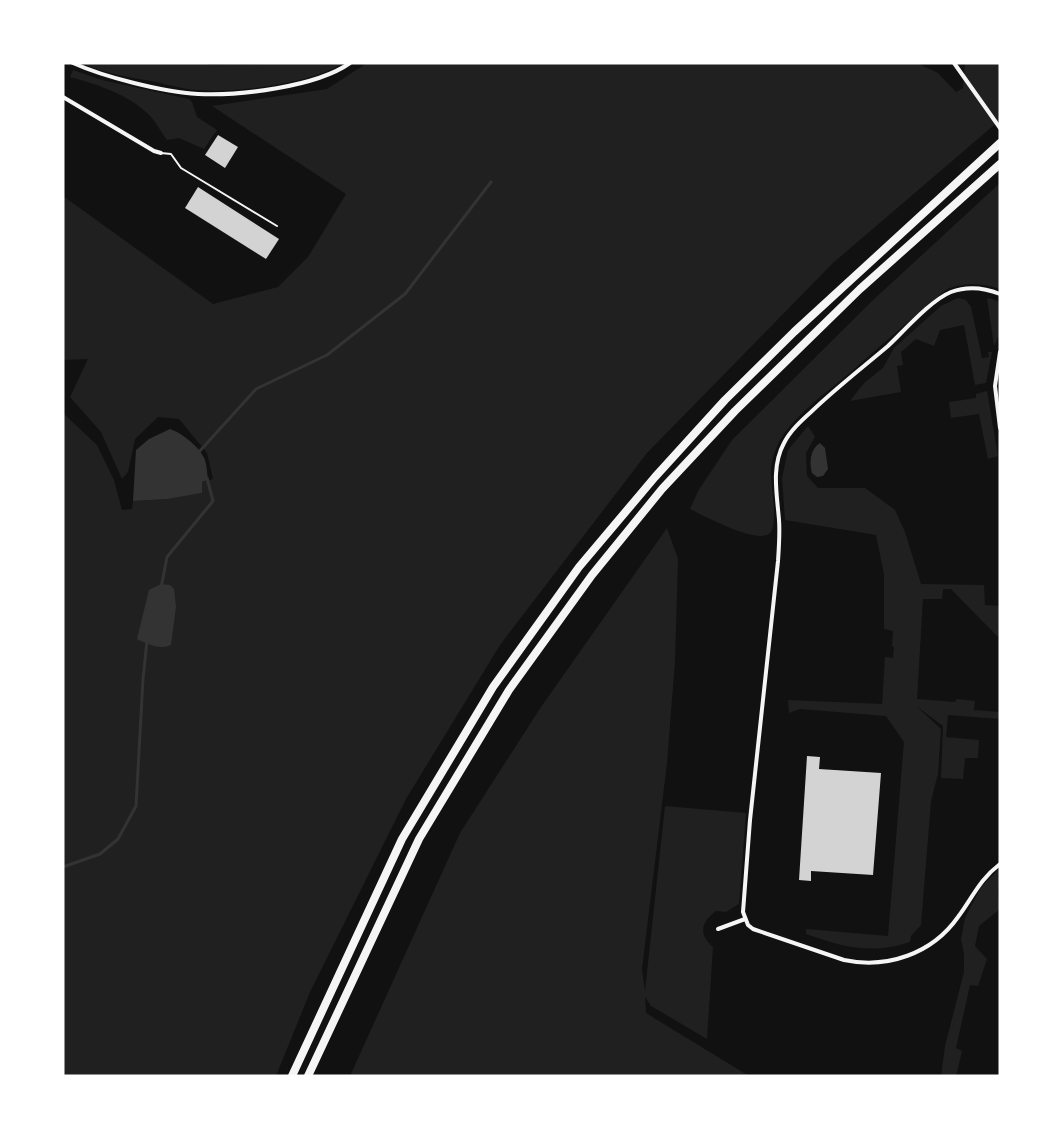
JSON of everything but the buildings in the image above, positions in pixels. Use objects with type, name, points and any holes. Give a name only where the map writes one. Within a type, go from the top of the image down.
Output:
[{"type":"highway","points":[[292,1076],[402,839],[493,687],[579,567],[655,477],[725,400],[794,332],[1000,143]]},
{"type":"highway","points":[[308,1076],[419,839],[510,690],[592,575],[663,489],[735,411],[860,289],[1000,164]]},
{"type":"street","points":[[73,63],[107,75],[198,94],[247,92],[302,84],[350,63]]},
{"type":"street","points":[[954,63],[1000,128]]},
{"type":"street","points":[[63,97],[161,153]]},
{"type":"street","points":[[1000,294],[989,290],[962,289],[938,300],[827,396],[796,426],[784,442],[776,472],[779,521],[778,561],[750,820],[743,904],[745,919],[753,929],[844,960],[860,963],[895,960],[912,955],[942,935],[958,917],[979,883],[1000,864]]},
{"type":"street","points":[[1000,352],[995,386],[1000,428]]},
{"type":"street","points":[[718,929],[745,919]]},
{"type":"lane","points":[[161,153],[171,154],[181,168],[277,226]]},
{"type":"shaded area","points":[[81,63],[199,63],[211,65],[343,63],[313,76],[272,86],[211,91],[186,89],[118,75]]},
{"type":"shaded area","points":[[367,63],[917,63],[938,73],[956,92],[963,88],[965,63],[1000,63],[1000,120],[833,263],[647,453],[500,645],[406,799],[310,992],[276,1076],[63,1076],[63,413],[97,445],[114,480],[122,510],[132,509],[133,501],[168,499],[202,493],[202,482],[213,479],[207,453],[179,419],[158,417],[135,439],[128,472],[122,479],[101,432],[70,397],[88,359],[63,360],[63,196],[213,304],[278,287],[308,257],[346,194],[212,106],[327,89]]},
{"type":"shaded area","points":[[73,70],[102,80],[189,99],[197,117],[217,130],[204,149],[179,138],[167,140],[153,119],[139,106],[111,90],[70,77]]},
{"type":"shaded area","points":[[1000,183],[1000,289],[973,284],[947,289],[812,404],[792,424],[774,453],[771,476],[774,521],[770,533],[764,536],[743,533],[690,509],[698,491],[732,440],[871,302]]},
{"type":"shaded area","points":[[958,298],[966,300],[971,307],[982,358],[989,357],[988,352],[992,352],[986,383],[975,385],[964,325],[940,330],[934,346],[916,339],[901,352],[903,365],[897,366],[901,392],[850,401],[864,383],[883,368],[894,348],[941,306]]},
{"type":"shaded area","points":[[987,299],[1000,302],[1000,333],[994,346]]},
{"type":"shaded area","points":[[987,391],[998,456],[988,459],[979,414],[951,418],[949,402],[976,398],[976,394]]},
{"type":"shaded area","points":[[808,426],[815,437],[806,453],[807,476],[818,488],[865,488],[895,510],[905,532],[921,584],[984,585],[985,605],[1000,606],[1000,636],[997,636],[951,589],[943,589],[942,599],[923,599],[917,699],[975,701],[974,710],[1000,712],[1000,719],[948,715],[946,737],[979,740],[978,758],[965,758],[963,779],[941,778],[943,726],[916,706],[941,729],[938,774],[931,801],[921,925],[911,936],[910,942],[896,946],[857,948],[806,934],[806,929],[888,936],[904,742],[886,716],[800,709],[789,713],[788,700],[882,704],[885,657],[893,658],[894,647],[892,646],[893,631],[884,629],[884,574],[876,535],[785,520],[782,478],[788,450]]},
{"type":"shaded area","points":[[170,429],[180,434],[203,455],[208,480],[202,482],[202,493],[168,499],[133,501],[136,450],[149,439]]},
{"type":"shaded area","points":[[820,443],[825,448],[828,469],[823,476],[817,477],[812,473],[811,461],[812,452]]},
{"type":"shaded area","points":[[667,528],[678,559],[675,661],[667,763],[642,969],[645,991],[665,806],[746,813],[739,904],[726,912],[716,911],[707,919],[703,928],[705,937],[713,947],[707,1039],[651,1006],[645,997],[646,1013],[749,1076],[350,1076],[460,833],[541,707]]},
{"type":"shaded area","points":[[161,584],[170,585],[174,589],[176,607],[171,645],[158,647],[137,639],[149,590]]},
{"type":"shaded area","points":[[1000,868],[998,893],[1000,909],[979,926],[975,946],[987,959],[978,986],[970,985],[956,1048],[962,1051],[956,1076],[941,1076],[945,1046],[964,972],[961,939],[965,918],[981,887]]},
{"type":"waterway","points":[[198,453],[256,389],[327,355],[405,294],[491,182]]},
{"type":"waterway","points":[[161,588],[167,557],[213,501],[207,478]]},
{"type":"waterway","points":[[63,867],[100,854],[118,839],[136,806],[147,641]]}]
